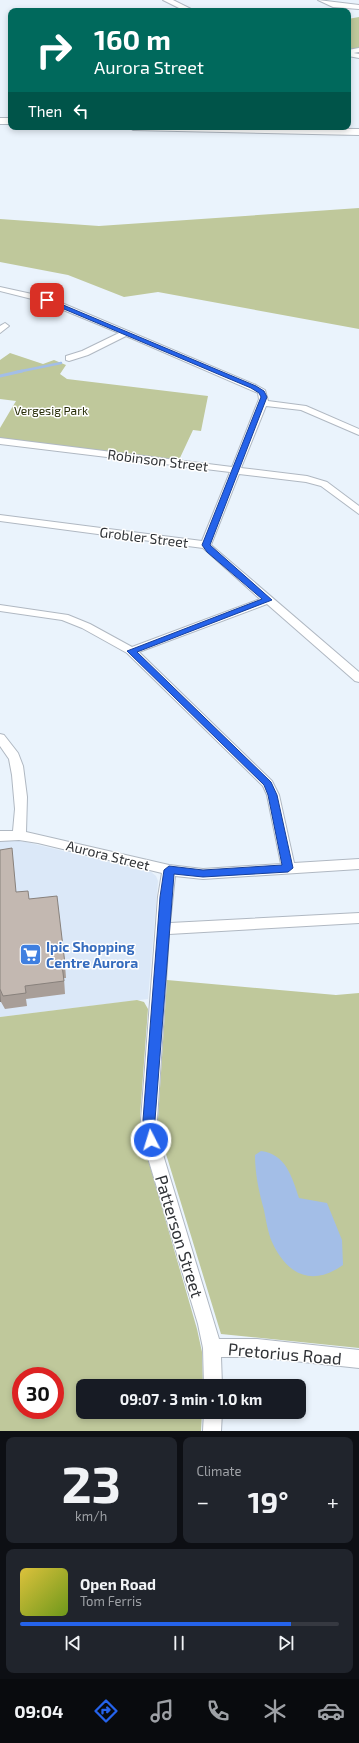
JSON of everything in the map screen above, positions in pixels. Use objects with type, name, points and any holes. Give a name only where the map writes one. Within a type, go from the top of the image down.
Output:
[{"type":"main road","points":[[168,0],[185,8]]},
{"type":"main road","points":[[213,130],[359,132]]},
{"type":"street","points":[[321,0],[334,5],[359,7]]},
{"type":"street","points":[[0,289],[43,298],[257,389],[263,394],[263,403],[206,545]]},
{"type":"street","points":[[69,358],[85,353],[126,333]]},
{"type":"street","points":[[263,403],[303,408],[359,432]]},
{"type":"street","name":"Robinson Street","points":[[0,441],[315,480],[328,487],[359,511]]},
{"type":"street","name":"Grobler Street","points":[[0,518],[206,545],[359,678]]},
{"type":"street","points":[[131,651],[268,600]]},
{"type":"street","points":[[0,608],[64,617],[86,626],[131,651],[268,784],[273,795],[288,868]]},
{"type":"street","points":[[0,738],[12,753],[16,766],[22,816],[22,827],[19,835]]},
{"type":"street","name":"Aurora Street","points":[[0,836],[19,835],[169,870],[203,874],[359,864]]},
{"type":"street","name":"Patterson Street","points":[[169,870],[149,1115],[150,1132],[153,1148],[207,1324],[212,1348],[213,1379]]},
{"type":"street","points":[[163,929],[359,918]]},
{"type":"street","name":"Pretorius Road","points":[[212,1348],[257,1348],[359,1359]]},
{"type":"street","points":[[212,1431],[213,1419]]},
{"type":"shaded area","points":[[13,840],[151,872],[156,876],[158,881],[148,999],[0,1017],[0,842]]},
{"type":"green space","points":[[359,17],[359,51],[351,51],[351,18]]},
{"type":"green space","points":[[359,208],[359,329],[158,292],[124,297],[68,275],[0,262],[0,219],[99,226]]},
{"type":"green space","name":"Vergesig Park","points":[[10,353],[43,364],[54,360],[66,365],[60,374],[67,379],[208,396],[201,431],[193,430],[179,460],[0,439],[0,428],[16,401],[0,399],[0,360]]},
{"type":"green space","points":[[167,980],[336,995],[359,993],[359,1348],[221,1334],[159,1131],[158,1119]]},
{"type":"green space","points":[[137,1000],[144,1002],[148,1009],[140,1116],[141,1135],[197,1329],[202,1352],[203,1379],[76,1379],[76,1419],[202,1419],[201,1431],[0,1431],[0,1017]]},
{"type":"water","points":[[261,1151],[270,1153],[287,1168],[294,1182],[299,1198],[327,1203],[342,1240],[343,1265],[332,1272],[311,1276],[293,1270],[285,1263],[269,1235],[256,1169],[255,1155]]},
{"type":"building","name":"Ipic Shopping Centre Aurora","points":[[12,848],[16,892],[28,891],[29,899],[57,896],[65,964],[62,965],[64,981],[25,986],[26,993],[3,996],[0,989],[0,850]]},
{"type":"waterway","points":[[17,372],[61,363]]},
{"type":"waterway","points":[[0,376],[22,371]]},
{"type":"place","name":"Ipic Shopping Centre Aurora","points":[[31,954]]},
{"type":"route","points":[[47,300],[254,387],[262,392],[264,397],[263,403],[206,545],[268,600],[131,651],[268,784],[273,795],[288,868],[203,874],[169,870],[165,897],[149,1120],[151,1140]]}]
